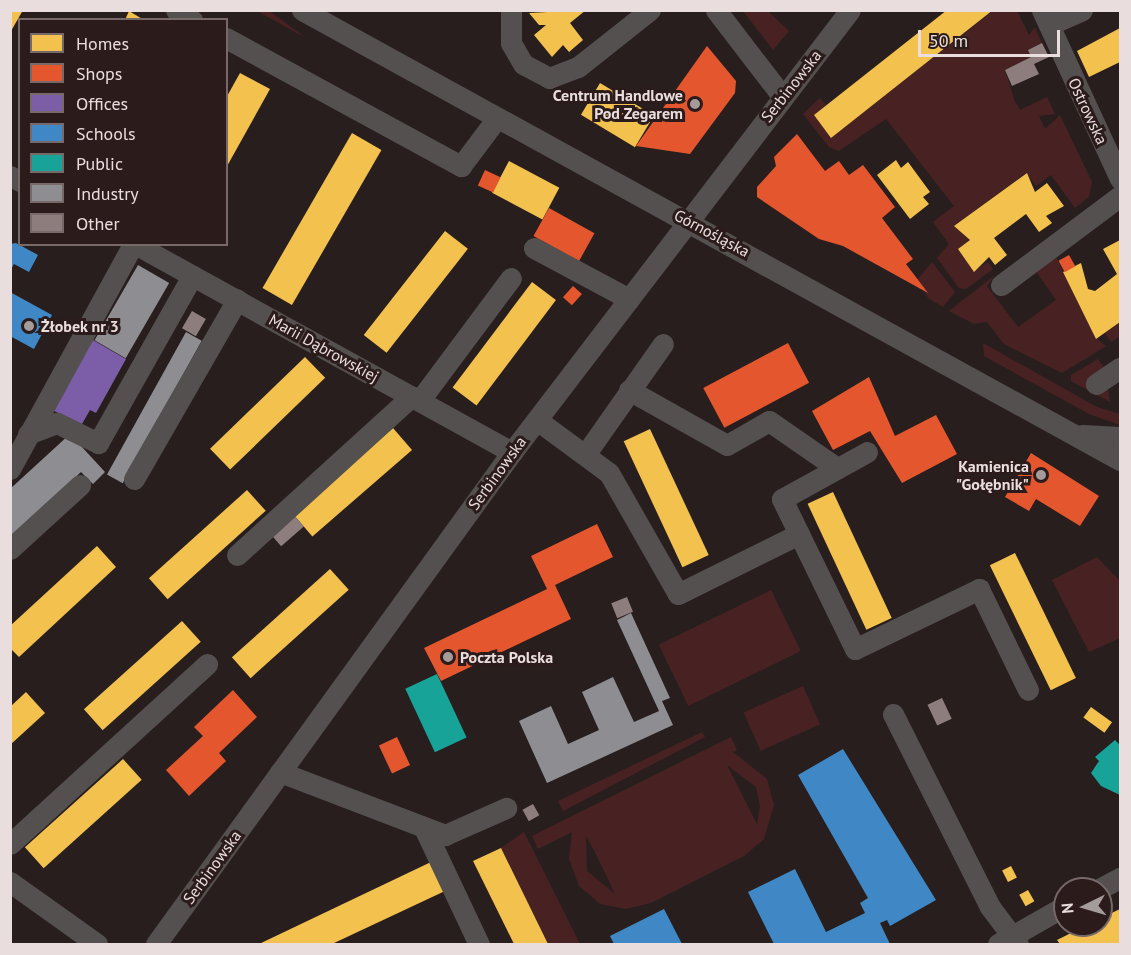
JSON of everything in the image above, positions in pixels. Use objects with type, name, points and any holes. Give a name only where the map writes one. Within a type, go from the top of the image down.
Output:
[{"type":"street","points":[[176,10],[189,18]]},
{"type":"street","name":"Górnośląska","points":[[302,10],[1079,434],[1120,460]]},
{"type":"street","points":[[511,10],[511,43],[523,64],[549,78],[578,67],[650,10]]},
{"type":"street","points":[[716,10],[782,96]]},
{"type":"street","name":"Serbinowska","points":[[156,945],[512,452],[850,10]]},
{"type":"street","points":[[1045,18],[1082,10]]},
{"type":"street","name":"Ostrowska","points":[[1045,18],[1120,179]]},
{"type":"street","points":[[228,39],[461,166],[497,118]]},
{"type":"street","points":[[1001,285],[1120,196]]},
{"type":"street","points":[[17,450],[133,246]]},
{"type":"street","name":"Marii Dąbrowskiej","points":[[138,246],[512,452]]},
{"type":"street","points":[[534,248],[629,299]]},
{"type":"street","points":[[17,450],[57,423],[98,443],[192,276]]},
{"type":"street","points":[[237,555],[416,398],[511,278]]},
{"type":"street","points":[[134,479],[237,300]]},
{"type":"street","points":[[587,452],[663,344]]},
{"type":"street","points":[[1096,384],[1120,368]]},
{"type":"street","points":[[629,390],[726,445],[769,421],[837,468]]},
{"type":"street","points":[[537,420],[587,452],[627,500],[678,594],[800,534]]},
{"type":"street","points":[[1079,434],[1120,437]]},
{"type":"street","points":[[867,452],[782,499],[855,649],[979,589],[1028,690]]},
{"type":"street","points":[[10,549],[80,485]]},
{"type":"street","points":[[10,844],[207,664]]},
{"type":"street","points":[[893,714],[1008,941],[1053,913]]},
{"type":"street","points":[[280,772],[425,830],[445,835],[506,808]]},
{"type":"street","points":[[425,830],[479,945]]},
{"type":"street","points":[[10,882],[98,945]]},
{"type":"shaded area","points":[[257,11],[271,12],[306,38]]},
{"type":"shaded area","points":[[743,11],[768,11],[789,31],[773,50]]},
{"type":"shaded area","points":[[993,11],[1017,11],[1029,35],[1035,27],[1042,43],[1028,50],[1031,57],[1005,70],[1015,102],[1020,110],[1047,97],[1055,114],[1039,116],[1045,129],[1060,115],[1092,182],[1089,197],[1075,208],[1051,175],[1036,186],[1026,173],[954,226],[970,240],[958,249],[974,271],[988,262],[993,269],[966,289],[959,288],[937,258],[949,244],[933,222],[954,206],[886,119],[839,151],[829,147],[803,114],[820,98],[826,105],[814,115],[832,137]]},
{"type":"shaded area","points":[[1055,255],[1096,338],[1106,346],[1062,373],[1004,344],[987,322],[974,324],[949,311],[995,275],[987,286],[1018,327],[1056,300],[1035,270]]},
{"type":"shaded area","points":[[932,262],[955,292],[943,307],[928,298],[918,279]]},
{"type":"shaded area","points":[[1120,322],[1120,336],[1111,342],[1105,333]]},
{"type":"shaded area","points":[[983,343],[1097,407],[1120,414],[1120,425],[1089,414],[984,356]]},
{"type":"shaded area","points":[[1098,359],[1105,369],[1110,402],[1071,381],[1071,375]]},
{"type":"shaded area","points":[[1097,557],[1120,581],[1120,638],[1089,652],[1052,580]]},
{"type":"shaded area","points":[[771,590],[801,651],[688,706],[659,645]]},
{"type":"shaded area","points":[[803,686],[820,724],[761,751],[744,712]]},
{"type":"shaded area","points":[[702,732],[705,737],[563,811],[558,801]]},
{"type":"shaded area","points":[[731,737],[737,750],[733,752],[767,779],[774,805],[764,839],[744,856],[651,903],[626,909],[600,904],[579,886],[569,859],[572,832],[538,849],[532,836]],"holes":[[[727,765],[756,787],[760,806],[757,824]],[[586,836],[594,850],[615,894],[587,871]]]},
{"type":"shaded area","points":[[524,832],[580,944],[548,944],[501,848]]},
{"type":"building: Homes","points":[[10,10],[23,10],[18,18],[10,33]]},
{"type":"building: Homes","points":[[586,10],[570,23],[583,40],[569,52],[563,45],[552,57],[534,35],[546,25],[539,25],[529,13]]},
{"type":"building: Homes","points":[[947,10],[993,10],[831,138],[814,115]]},
{"type":"building: Homes","points":[[129,11],[141,18],[126,18]]},
{"type":"building: Homes","points":[[1120,28],[1120,62],[1089,77],[1077,51]]},
{"type":"building: Homes","points":[[240,73],[270,89],[228,164],[228,94]]},
{"type":"building: Homes","points":[[600,83],[654,115],[635,147],[581,115]]},
{"type":"building: Homes","points":[[352,133],[381,150],[292,305],[262,288]]},
{"type":"building: Homes","points":[[896,160],[901,168],[908,162],[930,192],[923,197],[929,204],[910,219],[877,175]]},
{"type":"building: Homes","points":[[509,161],[559,188],[542,220],[492,193]]},
{"type":"building: Homes","points":[[1027,173],[1035,192],[1047,183],[1064,206],[1046,216],[1052,223],[1039,232],[1026,214],[994,238],[1007,255],[995,265],[989,257],[974,272],[958,249],[970,240],[954,226]]},
{"type":"building: Homes","points":[[445,231],[468,249],[387,353],[364,335]]},
{"type":"building: Homes","points":[[1120,240],[1120,322],[1096,339],[1063,272],[1081,263],[1088,289],[1095,291],[1117,274],[1103,249]]},
{"type":"building: Homes","points":[[532,282],[556,300],[477,405],[453,387]]},
{"type":"building: Homes","points":[[305,357],[325,378],[230,470],[210,449]]},
{"type":"building: Homes","points":[[393,428],[412,450],[312,536],[293,515]]},
{"type":"building: Homes","points":[[650,429],[709,555],[682,567],[624,441]]},
{"type":"building: Homes","points":[[247,490],[266,511],[168,599],[149,578]]},
{"type":"building: Homes","points":[[833,492],[892,618],[866,630],[808,504]]},
{"type":"building: Homes","points":[[97,546],[116,567],[19,657],[10,648],[10,626]]},
{"type":"building: Homes","points":[[1015,553],[1076,678],[1051,690],[990,565]]},
{"type":"building: Homes","points":[[330,569],[349,590],[251,678],[232,657]]},
{"type":"building: Homes","points":[[182,621],[201,642],[103,730],[84,709]]},
{"type":"building: Homes","points":[[26,692],[45,713],[10,745],[10,707]]},
{"type":"building: Homes","points":[[1091,707],[1112,722],[1104,733],[1083,718]]},
{"type":"building: Homes","points":[[123,759],[142,780],[44,868],[25,847]]},
{"type":"building: Homes","points":[[501,848],[548,944],[514,944],[473,861]]},
{"type":"building: Homes","points":[[431,862],[445,891],[332,944],[259,944]]},
{"type":"building: Homes","points":[[1011,866],[1017,878],[1008,882],[1002,871]]},
{"type":"building: Homes","points":[[1028,890],[1034,901],[1026,906],[1019,895]]},
{"type":"building: Homes","points":[[1120,909],[1120,944],[1060,944],[1057,940],[1063,937],[1113,937],[1113,912]]},
{"type":"building: Shops","name":"Centrum Handlowe Pod Zegarem","points":[[707,46],[736,81],[735,93],[690,154],[636,146]]},
{"type":"building: Shops","points":[[797,134],[825,171],[839,161],[849,175],[863,165],[895,207],[882,218],[913,259],[906,264],[928,293],[843,246],[819,239],[757,197],[757,187],[776,166],[774,157]]},
{"type":"building: Shops","points":[[485,170],[500,177],[493,193],[478,185]]},
{"type":"building: Shops","points":[[549,208],[594,233],[579,261],[533,236]]},
{"type":"building: Shops","points":[[1069,255],[1075,266],[1065,272],[1059,261]]},
{"type":"building: Shops","points":[[573,286],[582,294],[572,305],[563,297]]},
{"type":"building: Shops","points":[[788,343],[809,383],[724,428],[703,388]]},
{"type":"building: Shops","points":[[869,377],[895,436],[936,415],[957,454],[902,483],[870,431],[833,450],[812,411]]},
{"type":"building: Shops","name":"Kamienica \"Gołębnik\"","points":[[1031,453],[1099,496],[1080,526],[1036,499],[1029,511],[1005,497]]},
{"type":"building: Shops","points":[[597,524],[613,557],[555,585],[571,619],[441,681],[424,648],[547,589],[531,556]]},
{"type":"building: Shops","points":[[233,690],[257,717],[219,753],[226,761],[189,796],[166,770],[203,736],[194,727]]},
{"type":"building: Shops","points":[[397,737],[410,765],[392,774],[379,745]]},
{"type":"building: Offices","points":[[91,339],[126,359],[96,413],[90,410],[82,424],[52,410]]},
{"type":"building: Schools","name":"Żłobek nr 3","points":[[16,243],[38,255],[29,272],[14,264],[10,271],[10,244]]},
{"type":"building: Schools","name":"Żłobek nr 3","points":[[10,292],[52,315],[34,349],[10,336]]},
{"type":"building: Schools","points":[[843,749],[936,900],[890,926],[887,920],[880,923],[890,944],[774,944],[748,892],[795,869],[826,932],[865,913],[860,903],[868,898],[798,775]]},
{"type":"building: Schools","points":[[664,909],[682,944],[614,944],[610,936]]},
{"type":"building: Public","points":[[437,674],[467,737],[435,752],[405,689]]},
{"type":"building: Public","points":[[1115,740],[1120,745],[1120,795],[1101,786],[1091,773],[1099,761],[1095,757]]},
{"type":"building: Industry","points":[[138,265],[169,283],[126,358],[94,340]]},
{"type":"building: Industry","points":[[186,332],[202,341],[123,483],[107,475]]},
{"type":"building: Industry","points":[[70,434],[105,472],[93,484],[81,472],[10,537],[10,489]]},
{"type":"building: Industry","points":[[631,613],[670,698],[662,701],[673,725],[547,783],[519,721],[551,706],[568,744],[599,730],[582,692],[613,677],[634,722],[659,711],[617,620]]},
{"type":"building: Other","points":[[1042,43],[1049,57],[1034,64],[1039,74],[1012,86],[1005,70],[1031,57],[1028,50]]},
{"type":"building: Other","points":[[192,311],[206,319],[196,336],[182,328]]},
{"type":"building: Other","points":[[292,513],[304,527],[281,546],[269,533]]},
{"type":"building: Other","points":[[627,597],[633,612],[617,618],[611,603]]},
{"type":"building: Other","points":[[942,698],[952,719],[937,726],[927,705]]},
{"type":"building: Other","points":[[533,804],[539,815],[529,821],[523,810]]},
{"type":"place","name":"Centrum Handlowe Pod Zegarem","points":[[695,104]]},
{"type":"place","name":"Żłobek nr 3","points":[[29,326]]},
{"type":"place","name":"Kamienica \"Gołębnik\"","points":[[1041,475]]},
{"type":"place","name":"Poczta Polska","points":[[448,657]]}]
